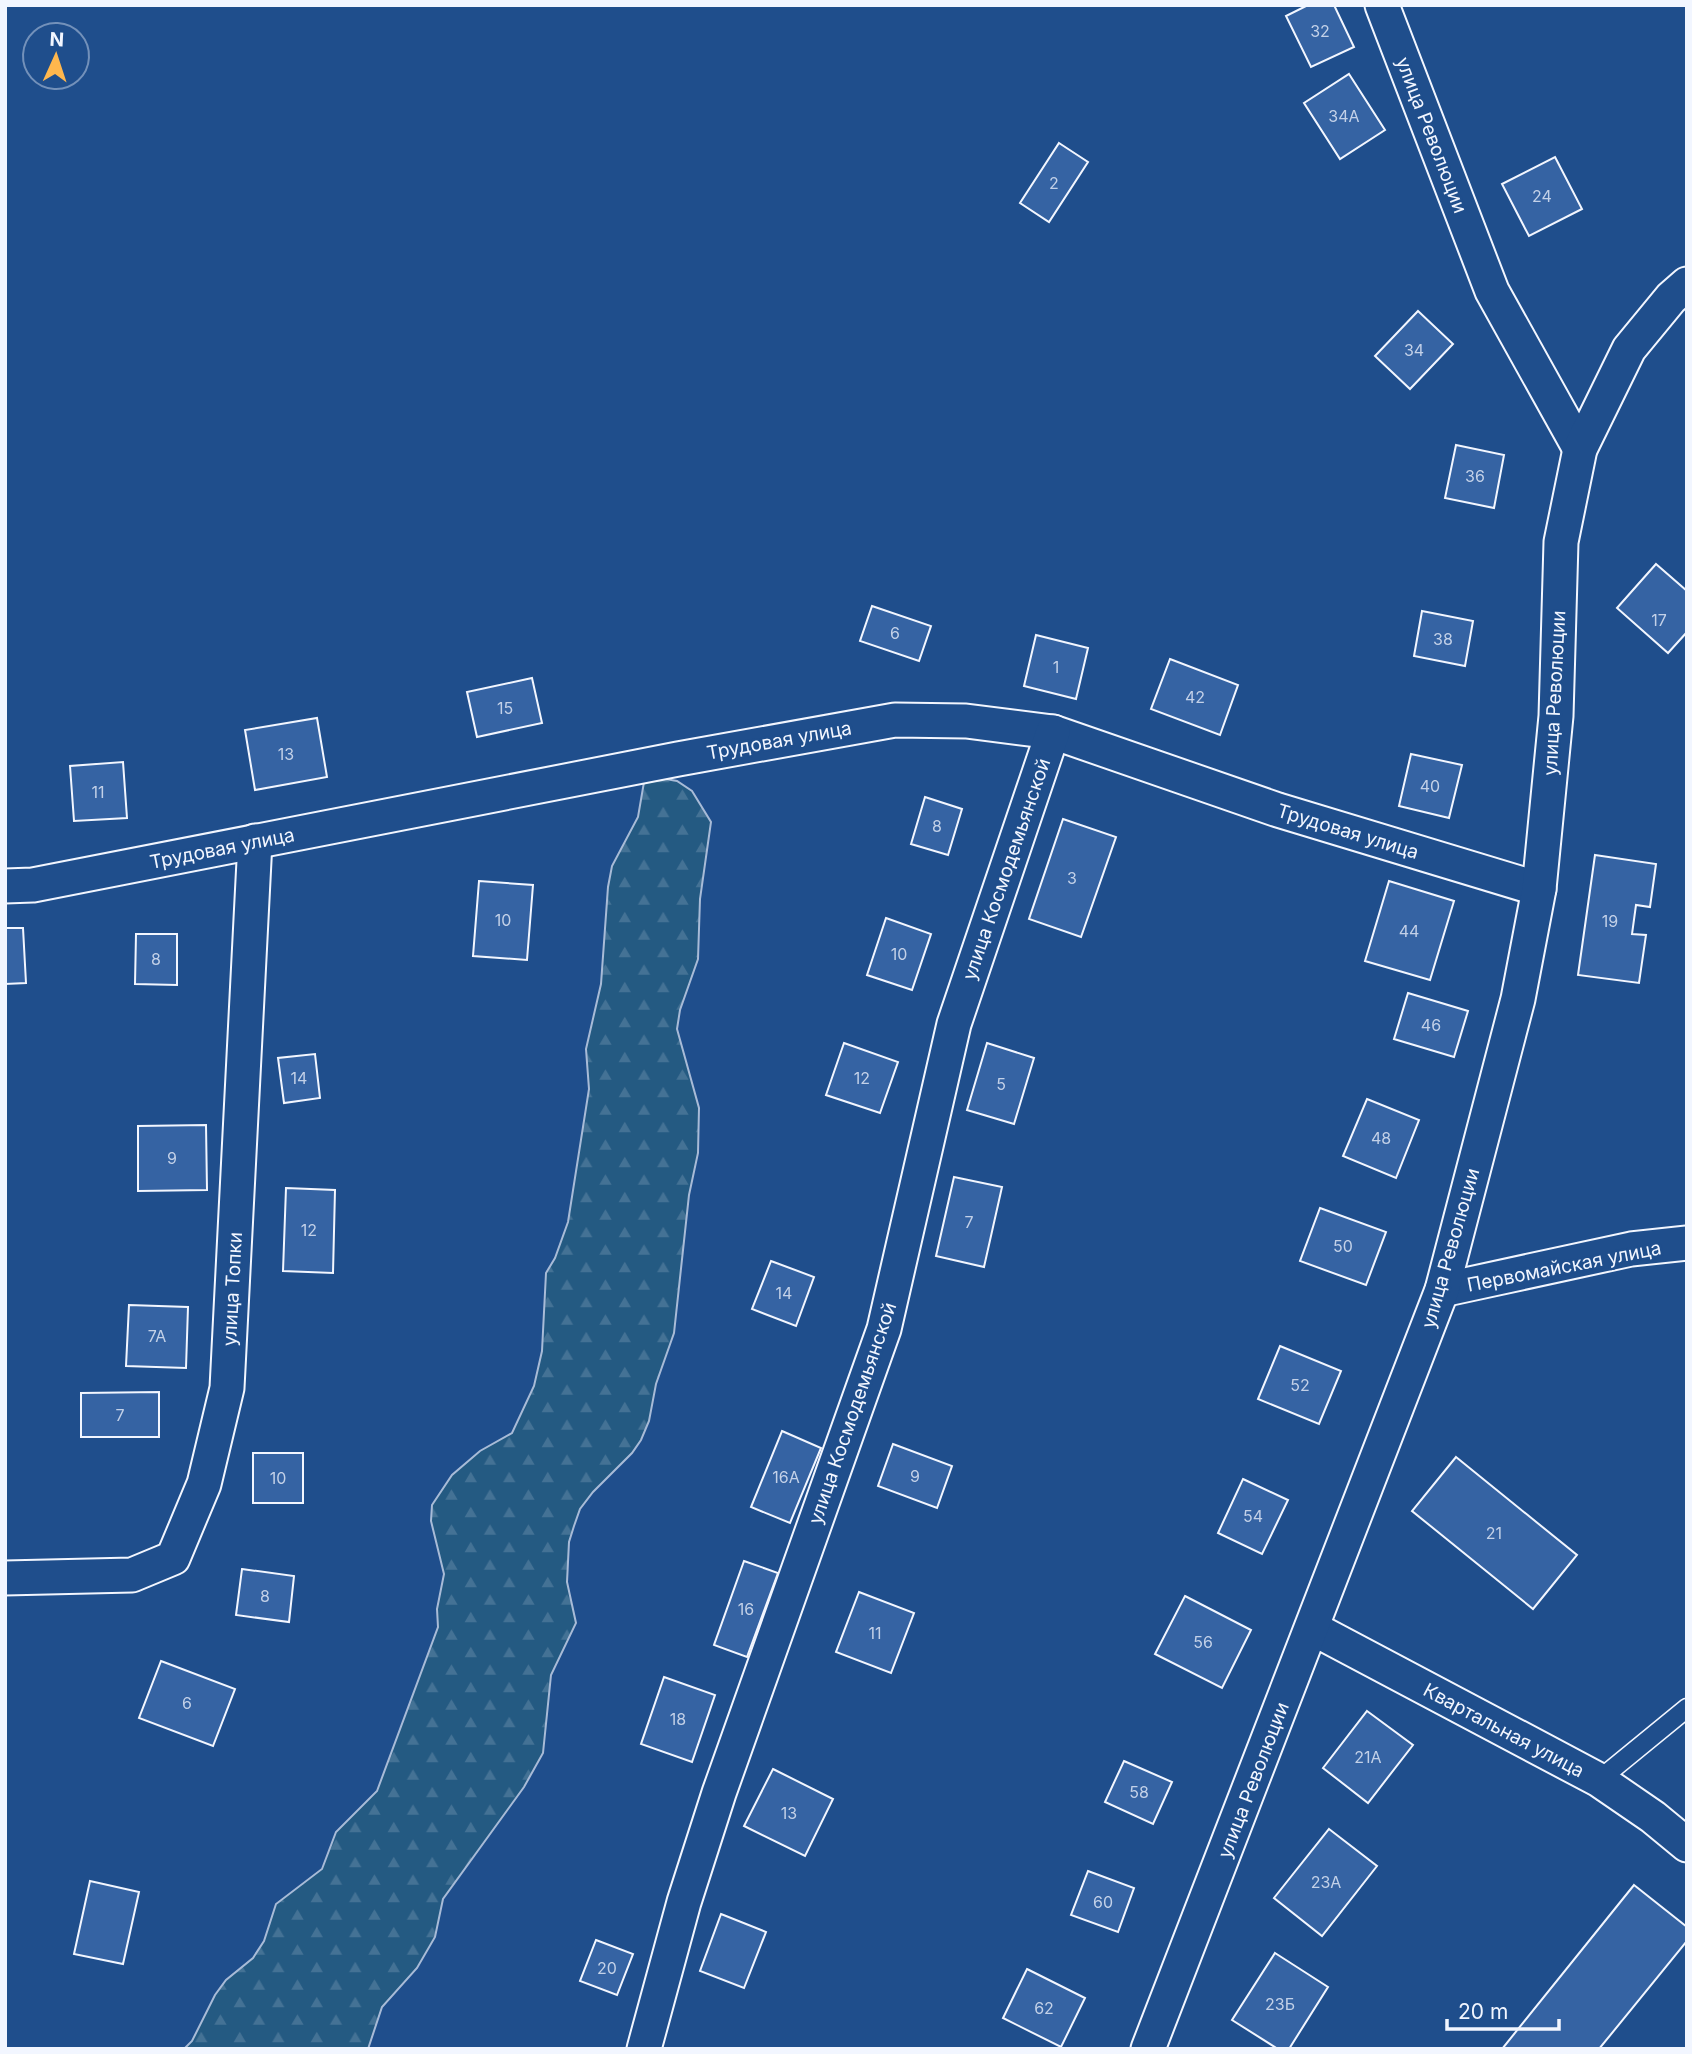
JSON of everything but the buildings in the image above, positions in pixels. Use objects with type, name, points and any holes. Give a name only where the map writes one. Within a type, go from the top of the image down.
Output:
[{"type":"street","name":"улица Революции","points":[[1382,5],[1492,291],[1580,449]]},
{"type":"street","name":"улица Революции","points":[[1149,2049],[1441,1290],[1518,999],[1539,889],[1556,716],[1561,542],[1580,449],[1629,349],[1671,298],[1687,284]]},
{"type":"street","name":"Трудовая улица","points":[[5,886],[33,885],[678,758],[895,720],[966,722],[1053,732],[1278,810],[1539,889]]},
{"type":"street","name":"улица Космодемьянской","points":[[644,2049],[684,1902],[719,1793],[884,1329],[954,1024],[1053,732]]},
{"type":"street","name":"улица Топки","points":[[5,1578],[132,1575],[173,1558],[204,1484],[227,1388],[255,841]]},
{"type":"street","name":"Первомайская улица","points":[[1441,1290],[1631,1249],[1687,1243]]},
{"type":"street","name":"Квартальная улица","points":[[1312,1628],[1599,1780],[1687,1845]]},
{"type":"lane","points":[[1599,1780],[1687,1708]]},
{"type":"green space","points":[[660,778],[677,781],[692,791],[711,822],[700,899],[698,959],[680,1010],[677,1029],[699,1108],[698,1153],[689,1195],[674,1333],[656,1384],[649,1421],[632,1453],[580,1509],[569,1542],[567,1582],[576,1623],[551,1675],[543,1753],[524,1787],[443,1899],[435,1937],[417,1968],[382,2007],[368,2049],[184,2049],[192,2041],[215,1995],[226,1980],[253,1958],[264,1941],[276,1904],[322,1869],[336,1832],[377,1791],[438,1627],[437,1609],[444,1574],[431,1521],[432,1505],[452,1475],[480,1451],[512,1433],[534,1386],[542,1351],[546,1273],[555,1258],[568,1222],[589,1089],[586,1049],[601,984],[612,866],[638,817],[644,782]]}]
